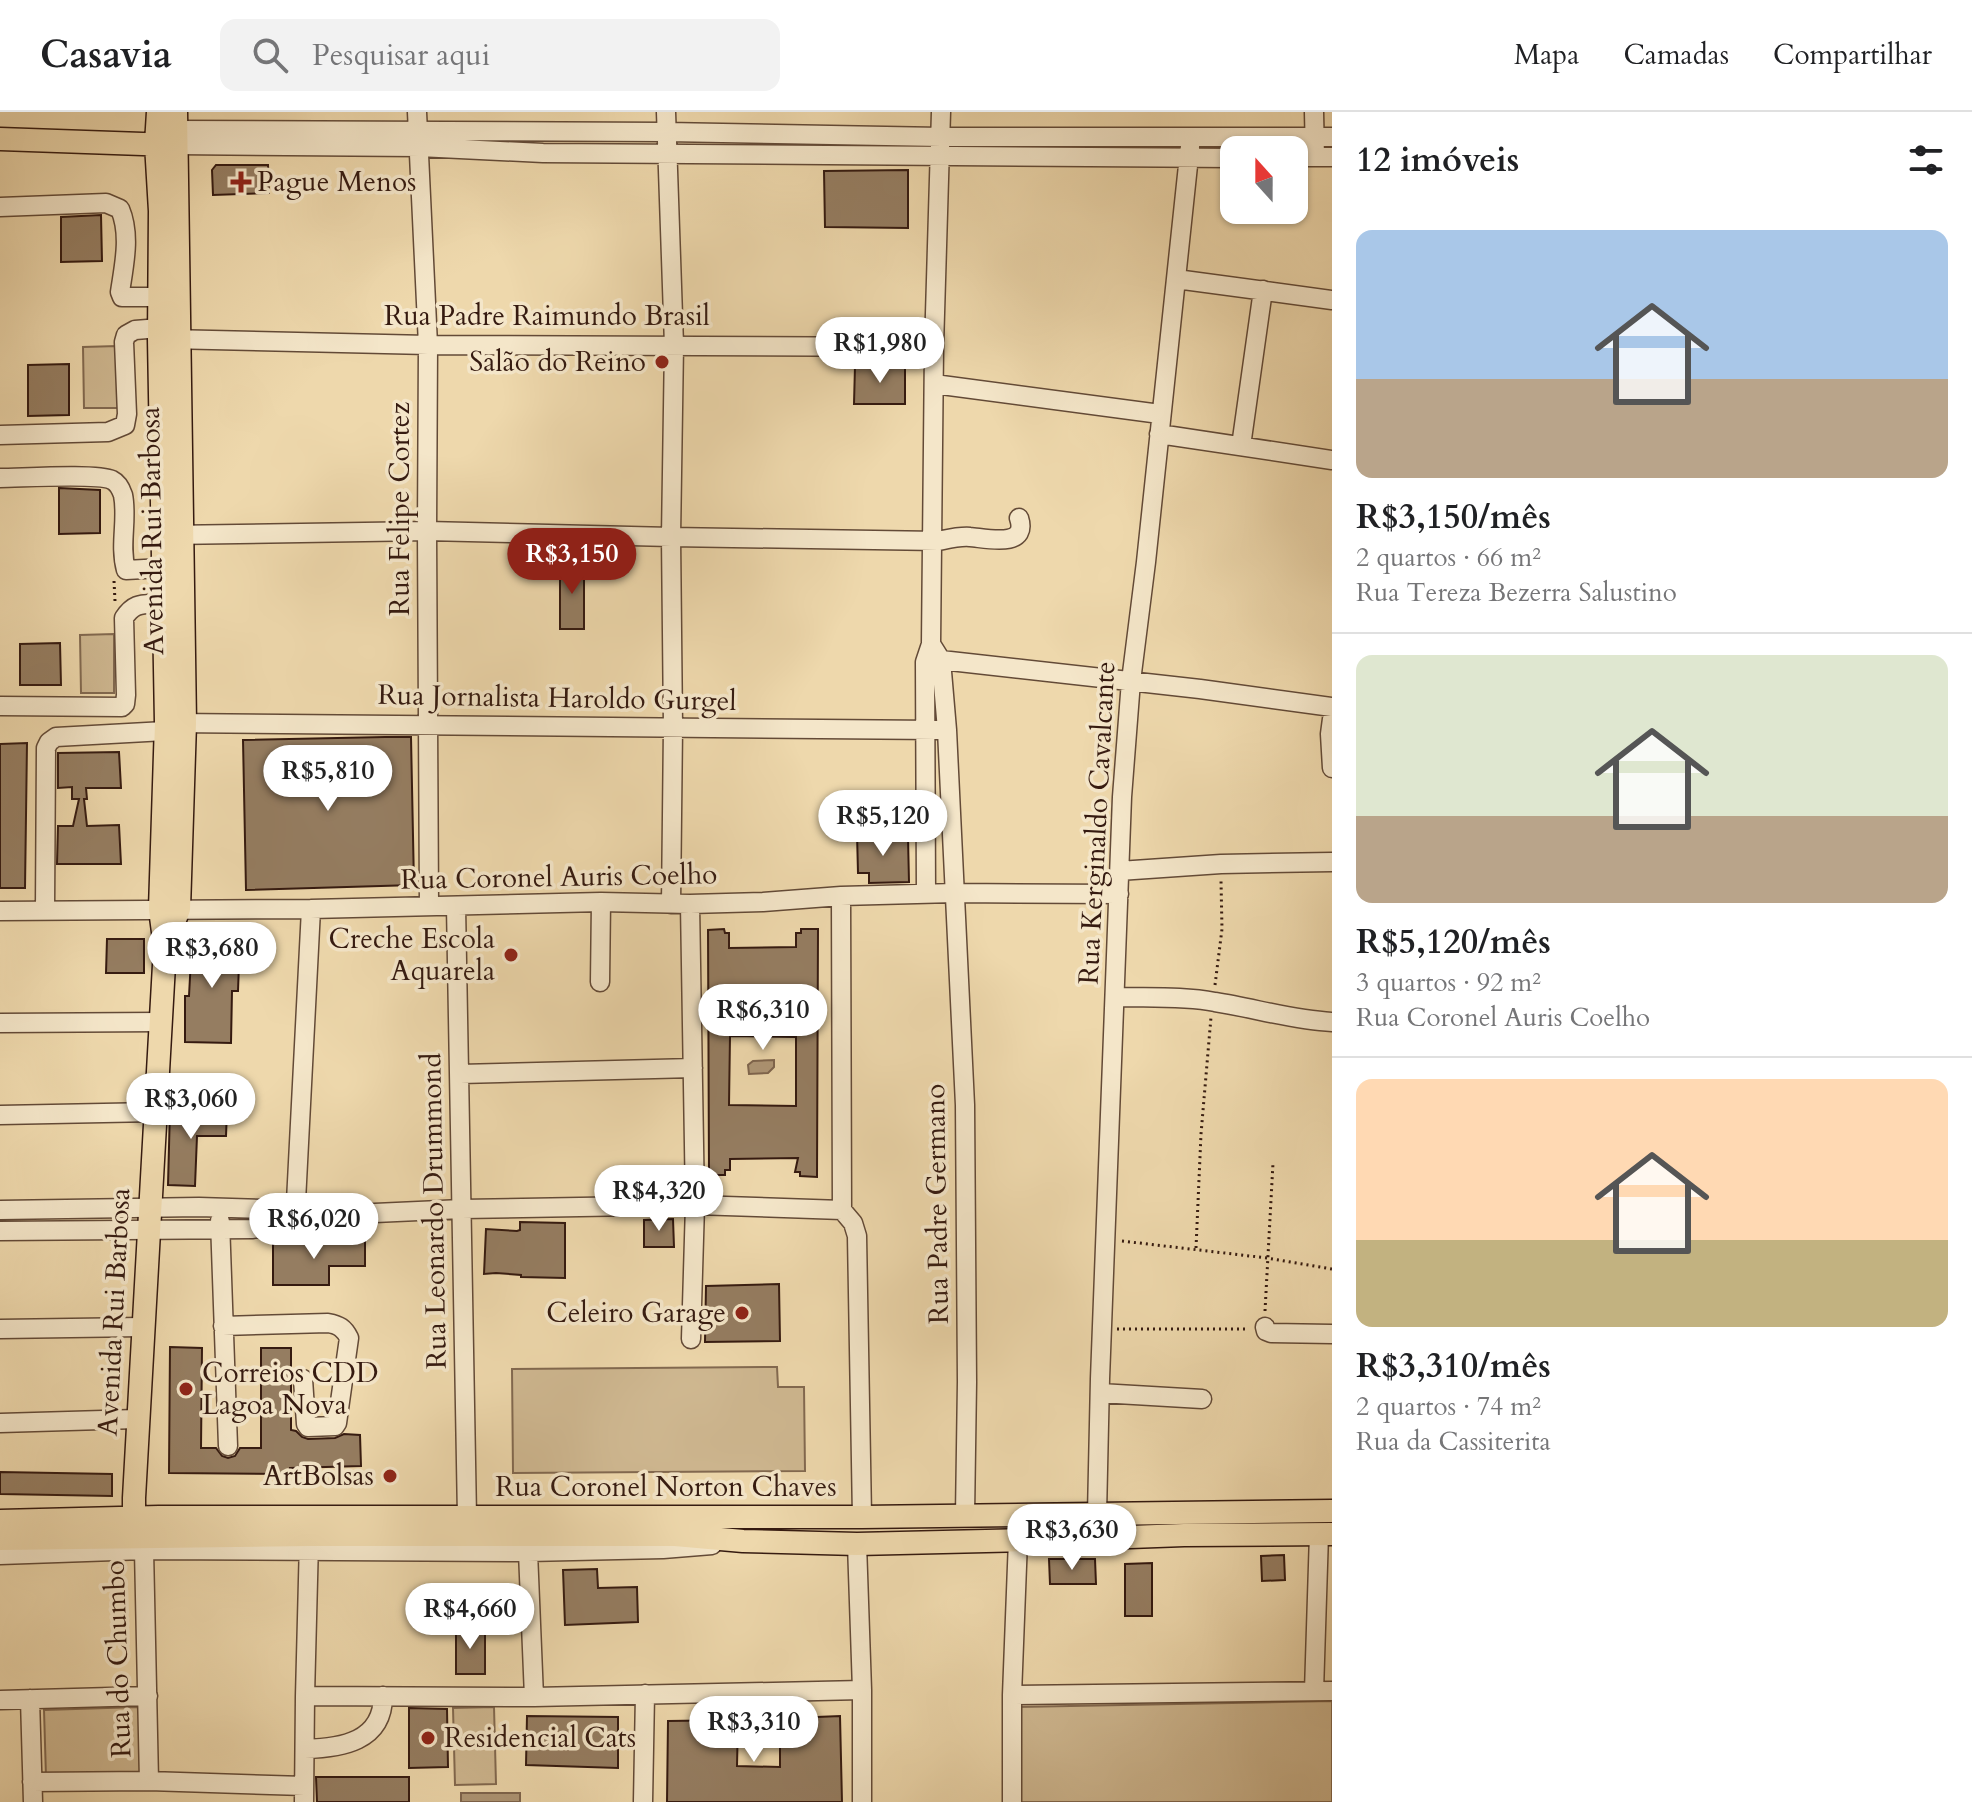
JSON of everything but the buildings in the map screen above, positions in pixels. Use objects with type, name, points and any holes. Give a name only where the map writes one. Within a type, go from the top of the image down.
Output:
[{"type":"main road","points":[[0,127],[167,129]]},
{"type":"main road","points":[[0,139],[167,129]]},
{"type":"main road","name":"Avenida Rui Barbosa","points":[[139,1535],[137,1419],[169,909],[172,535],[166,335],[169,297],[167,129]]},
{"type":"main road","name":"Avenida Rui Barbosa","points":[[172,535],[163,568],[172,726]]},
{"type":"main road","name":"Rua Coronel Norton Chaves","points":[[0,1521],[139,1535],[309,1543],[675,1535],[743,1541],[857,1544],[1018,1540],[1332,1511]]},
{"type":"main road","name":"Rua Coronel Norton Chaves","points":[[0,1539],[139,1535],[467,1517],[1097,1514],[1325,1534]]},
{"type":"main road","points":[[930,1516],[920,1521],[919,1525],[930,1541]]},
{"type":"street","points":[[666,112],[674,345],[671,537],[673,727],[680,904],[693,1068],[695,1205],[691,1339]]},
{"type":"street","points":[[926,894],[925,730],[932,655],[935,541],[934,347],[941,112]]},
{"type":"street","points":[[1314,112],[1323,137],[1323,157]]},
{"type":"street","points":[[167,129],[667,132],[1220,158]]},
{"type":"street","points":[[418,130],[543,153],[667,154],[1191,137],[1323,137]]},
{"type":"street","name":"Rua Felipe Cortez","points":[[418,130],[428,345],[429,906]]},
{"type":"street","name":"Rua Kerginaldo Cavalcante","points":[[1097,1514],[1122,797],[1131,681],[1191,137]]},
{"type":"street","points":[[0,207],[106,203],[120,209],[125,219],[126,253],[120,292],[122,297],[169,297]]},
{"type":"street","points":[[1176,279],[1332,300]]},
{"type":"street","points":[[1241,446],[1263,290]]},
{"type":"street","name":"Rua Padre Raimundo Brasil","points":[[0,435],[108,432],[125,425],[124,342],[126,335],[135,330],[166,335],[428,345],[934,347]]},
{"type":"street","points":[[934,384],[1160,414]]},
{"type":"street","points":[[1159,434],[1332,460]]},
{"type":"street","points":[[0,478],[96,477],[113,481],[118,484],[123,497],[126,570],[163,568]]},
{"type":"street","points":[[172,535],[427,531],[935,541],[971,537],[992,540],[1008,539],[1019,531],[1019,518]]},
{"type":"street","points":[[0,706],[122,707],[126,695],[124,618],[130,608],[137,605],[163,603]]},
{"type":"street","points":[[932,655],[1332,707]]},
{"type":"street","name":"Rua Padre Germano","points":[[932,655],[947,730],[965,1105],[965,1515]]},
{"type":"street","points":[[1332,719],[1332,768]]},
{"type":"street","name":"Rua Jornalista Haroldo Gurgel","points":[[45,910],[46,748],[56,737],[172,726],[427,724],[947,730]]},
{"type":"street","points":[[1119,871],[1221,864],[1332,862]]},
{"type":"street","name":"Rua Coronel Auris Coelho","points":[[0,911],[311,909],[601,902],[680,904],[954,893],[1119,894]]},
{"type":"street","points":[[841,896],[842,1210],[853,1223],[857,1236],[862,1517]]},
{"type":"street","points":[[600,982],[601,902]]},
{"type":"street","name":"Rua Leonardo Drummond","points":[[456,906],[467,1517]]},
{"type":"street","points":[[295,1217],[311,909]]},
{"type":"street","points":[[1116,997],[1213,1001],[1332,1022]]},
{"type":"street","points":[[0,1023],[161,1022]]},
{"type":"street","points":[[460,1074],[693,1068]]},
{"type":"street","points":[[0,1115],[155,1112]]},
{"type":"street","points":[[0,1231],[149,1219],[220,1208],[295,1217],[462,1209],[695,1205],[842,1210]]},
{"type":"street","points":[[220,1208],[228,1446]]},
{"type":"street","points":[[0,1210],[149,1219],[219,1230],[252,1229],[295,1217]]},
{"type":"street","points":[[223,1326],[328,1323],[345,1329],[349,1338],[335,1426],[308,1427],[303,1379]]},
{"type":"street","points":[[0,1329],[142,1327]]},
{"type":"street","points":[[1265,1328],[1271,1333],[1332,1334]]},
{"type":"street","points":[[1100,1393],[1202,1399]]},
{"type":"street","points":[[0,1423],[137,1419]]},
{"type":"street","points":[[1012,1695],[1323,1691],[1325,1534]]},
{"type":"street","name":"Rua Coronel Norton Chaves","points":[[0,1555],[139,1535]]},
{"type":"street","name":"Rua do Chumbo","points":[[139,1535],[148,1696],[149,1781]]},
{"type":"street","points":[[1012,1802],[1012,1695],[1018,1540]]},
{"type":"street","name":"Rua Coronel Norton Chaves","points":[[309,1543],[528,1552],[663,1549],[743,1541]]},
{"type":"street","points":[[32,1782],[149,1781],[304,1794],[309,1543]]},
{"type":"street","points":[[857,1544],[862,1802]]},
{"type":"street","points":[[528,1552],[534,1697]]},
{"type":"street","points":[[305,1696],[534,1697],[862,1690]]},
{"type":"street","points":[[643,1802],[645,1694]]},
{"type":"street","points":[[0,1700],[148,1696]]},
{"type":"street","points":[[305,1749],[333,1748],[361,1738],[379,1718],[383,1696]]},
{"type":"street","points":[[30,1699],[33,1802]]},
{"type":"path","points":[[124,562],[114,574],[113,595],[116,607],[124,618]]},
{"type":"path","points":[[1196,1248],[1201,1134],[1222,929],[1221,864]]},
{"type":"path","points":[[1102,1329],[1265,1328],[1273,1163]]},
{"type":"path","points":[[1106,1239],[1196,1248],[1332,1269]]},
{"type":"shaded area","points":[[117,346],[119,408],[84,408],[83,347]]},
{"type":"shaded area","points":[[114,634],[114,693],[81,693],[80,635]]},
{"type":"shaded area","points":[[774,1060],[774,1067],[768,1073],[749,1074],[748,1065],[753,1061]]},
{"type":"shaded area","points":[[777,1367],[778,1387],[804,1387],[805,1471],[513,1473],[512,1369]]},
{"type":"shaded area","points":[[1332,1701],[1332,1802],[1016,1802],[1017,1707]]},
{"type":"shaded area","points":[[139,1707],[141,1774],[46,1777],[44,1710]]},
{"type":"shaded area","points":[[494,1707],[496,1784],[455,1785],[453,1708]]},
{"type":"shaded area","points":[[461,1793],[520,1793],[520,1802],[461,1802]]},
{"type":"place","name":"Pague Menos","points":[[241,182]]},
{"type":"place","name":"Salão do Reino","points":[[662,362]]},
{"type":"place","name":"Creche Escola Aquarela","points":[[511,955]]},
{"type":"place","name":"Celeiro Garage","points":[[742,1313]]},
{"type":"place","name":"Correios CDD Lagoa Nova","points":[[186,1389]]},
{"type":"place","name":"ArtBolsas","points":[[390,1476]]},
{"type":"place","name":"Residencial Cats","points":[[428,1738]]}]
